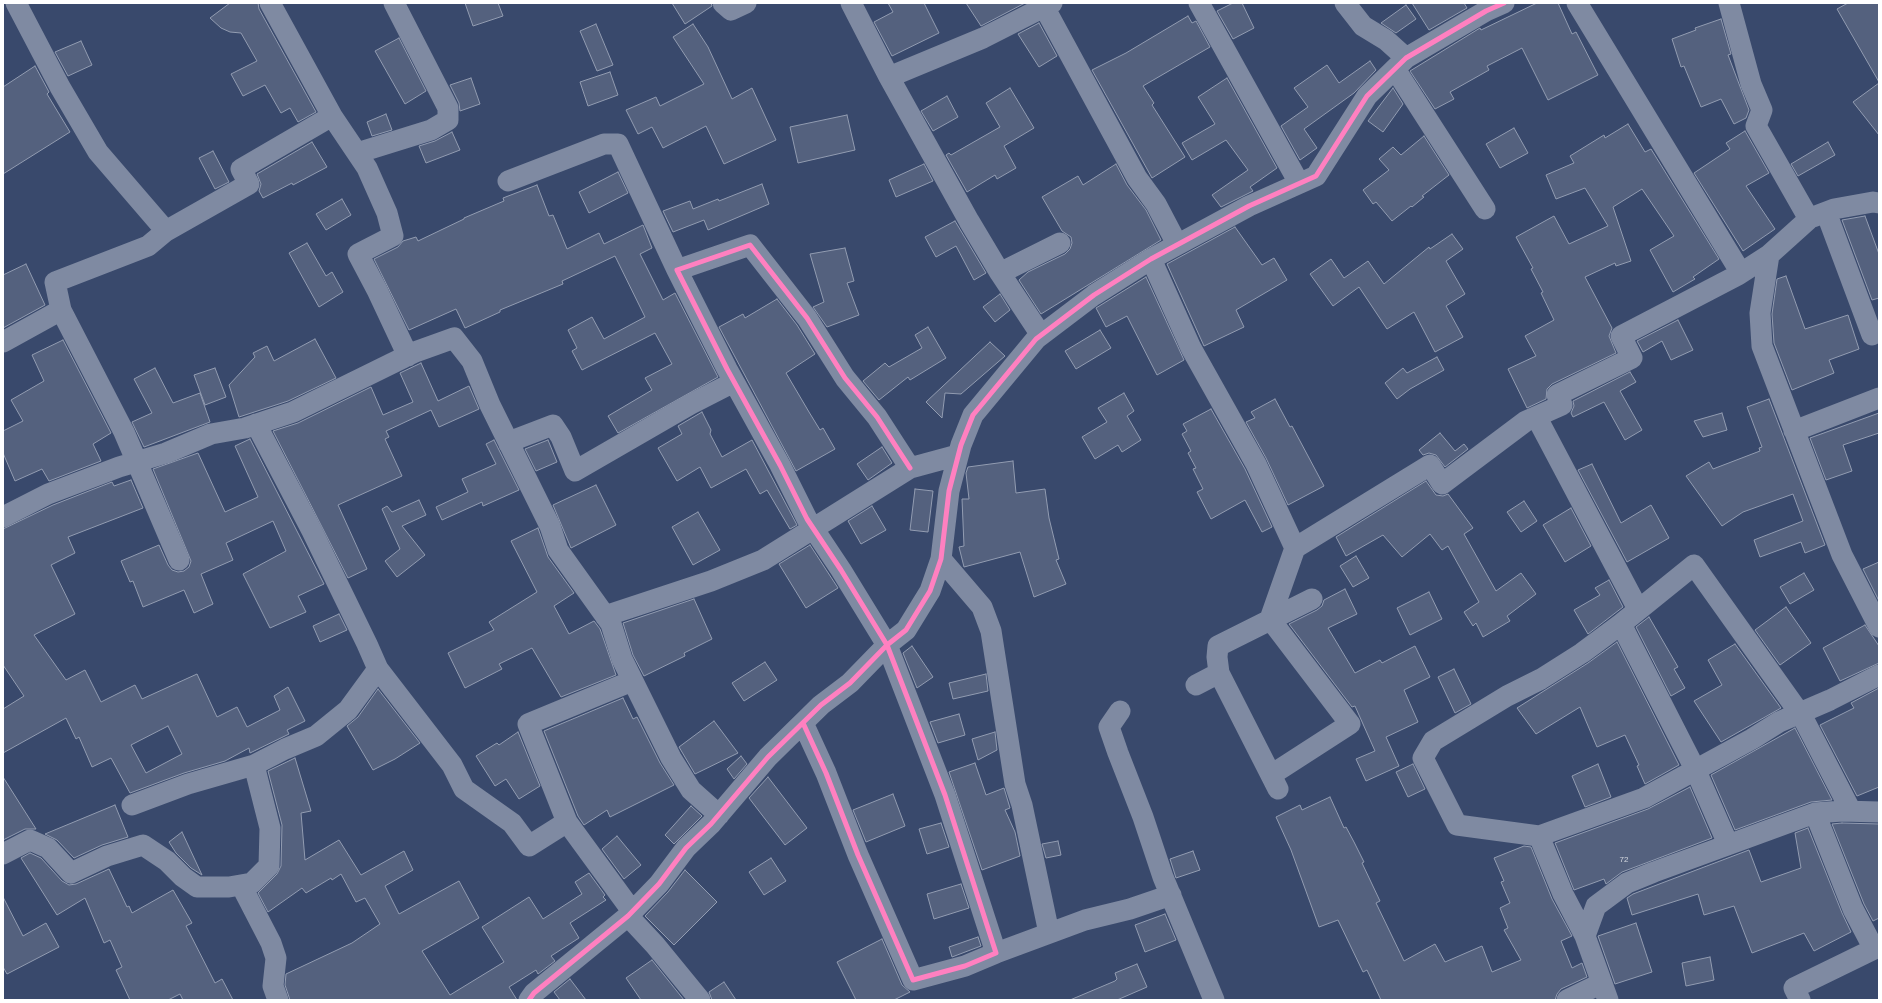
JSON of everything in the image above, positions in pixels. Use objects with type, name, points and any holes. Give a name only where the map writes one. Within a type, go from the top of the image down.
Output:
[{"type":"street","points":[[16,3],[60,87],[98,152],[166,231]]},
{"type":"street","points":[[270,3],[332,116],[367,168],[387,213],[393,236],[358,254],[377,290],[408,356]]},
{"type":"street","points":[[357,154],[431,130],[448,120],[448,108],[394,3]]},
{"type":"street","points":[[723,3],[731,10],[746,3]]},
{"type":"street","points":[[851,3],[889,78],[1000,274],[1041,335]]},
{"type":"street","points":[[1199,3],[1299,183]]},
{"type":"street","points":[[1344,3],[1363,26],[1386,40],[1485,209]]},
{"type":"street","points":[[529,1000],[534,993],[579,958],[630,913],[659,884],[686,848],[720,815],[768,757],[821,705],[850,682],[887,645],[906,630],[930,591],[941,559],[949,491],[958,455],[973,415],[1036,339],[1094,296],[1151,259],[1249,206],[1316,176],[1367,96],[1400,63],[1479,8],[1504,3]]},
{"type":"street","points":[[1577,3],[1741,273]]},
{"type":"street","points":[[1729,3],[1750,84],[1762,110],[1756,126],[1818,215],[1872,335]]},
{"type":"street","points":[[889,78],[983,38],[1046,4],[1137,178],[1156,204],[1177,244]]},
{"type":"street","points":[[180,560],[137,462],[86,356],[61,310],[55,282],[148,246],[166,231],[249,184],[241,169],[332,116]]},
{"type":"street","points":[[508,181],[604,144],[618,144],[677,270],[734,382],[813,528],[841,570],[887,645],[945,795],[996,953]]},
{"type":"street","points":[[1270,619],[1295,548],[1430,465],[1442,484],[1526,421],[1537,418],[1562,405],[1557,394],[1632,358],[1621,336],[1741,273],[1769,255],[1818,215],[1873,202],[1879,204]]},
{"type":"street","points":[[1000,274],[1060,243]]},
{"type":"street","points":[[677,270],[750,245],[807,318],[845,378],[876,417],[910,468]]},
{"type":"street","points":[[1769,255],[1760,313],[1762,346],[1842,555],[1879,627]]},
{"type":"street","points":[[1151,259],[1191,348],[1256,464],[1295,548]]},
{"type":"street","points":[[3,342],[61,310]]},
{"type":"street","points":[[3,516],[48,494],[166,453],[211,434],[256,424],[293,412],[408,356],[454,338],[472,361],[490,405],[538,505],[550,526],[558,550],[611,624],[622,659],[671,758],[691,790],[720,815]]},
{"type":"street","points":[[509,444],[519,438],[553,425],[575,471],[691,404],[734,382]]},
{"type":"street","points":[[1794,431],[1879,398]]},
{"type":"street","points":[[1537,418],[1638,609]]},
{"type":"street","points":[[256,424],[312,531],[378,669],[452,765],[464,789],[512,823],[529,846],[567,822]]},
{"type":"street","points":[[605,616],[711,581],[764,560],[910,468],[958,455]]},
{"type":"street","points":[[941,559],[982,607],[991,631],[1015,784],[1022,805],[1049,933]]},
{"type":"street","points":[[1851,811],[1799,712],[1694,565],[1621,624],[1582,653],[1541,679],[1507,696],[1433,741],[1423,758],[1457,825],[1539,836],[1644,798],[1696,771],[1799,712],[1830,700],[1879,675]]},
{"type":"street","points":[[1270,619],[1350,724],[1275,782],[1219,673],[1217,657],[1218,646],[1270,619],[1312,599]]},
{"type":"street","points":[[1621,624],[1696,771],[1728,844]]},
{"type":"street","points":[[132,805],[188,784],[254,765],[285,749],[316,736],[348,710],[378,669]]},
{"type":"street","points":[[1196,685],[1219,673]]},
{"type":"street","points":[[632,681],[528,724],[567,822],[630,913],[700,1000]]},
{"type":"street","points":[[1120,711],[1110,727],[1196,960],[1214,1000]]},
{"type":"street","points":[[803,723],[826,773],[855,848],[914,980],[965,966],[1085,920],[1130,909],[1171,894]]},
{"type":"street","points":[[3,854],[30,840],[48,848],[71,873],[107,856],[143,845],[167,861],[183,877],[198,887],[229,887],[252,883],[269,866],[270,828],[254,765]]},
{"type":"street","points":[[1585,936],[1596,906],[1627,883],[1728,844],[1815,813],[1851,811],[1879,812]]},
{"type":"street","points":[[1800,1000],[1794,988],[1876,948],[1853,909],[1815,813]]},
{"type":"street","points":[[1539,836],[1563,894],[1585,936],[1605,991],[1567,1000]]},
{"type":"street","points":[[241,885],[271,943],[276,958],[273,986],[278,1000]]},
{"type":"building","points":[[230,3],[258,3],[259,9],[316,112],[298,122],[290,108],[281,113],[265,85],[243,96],[231,74],[257,61],[241,33],[230,32],[221,28],[210,18]]},
{"type":"building","points":[[465,3],[498,3],[503,16],[473,26]]},
{"type":"building","points":[[672,3],[711,3],[712,6],[685,24]]},
{"type":"building","points":[[888,3],[924,3],[939,33],[892,56],[874,22],[893,12]]},
{"type":"building","points":[[966,3],[1025,3],[981,26]]},
{"type":"building","points":[[1233,3],[1242,3],[1254,28],[1233,39],[1217,11]]},
{"type":"building","points":[[1412,3],[1464,3],[1467,8],[1429,30]]},
{"type":"building","points":[[1537,3],[1558,3],[1572,34],[1576,32],[1598,75],[1548,100],[1522,48],[1487,66],[1489,70],[1450,92],[1454,99],[1435,109],[1410,71],[1480,28],[1481,30]]},
{"type":"building","points":[[1848,3],[1879,3],[1879,82],[1837,9]]},
{"type":"building","points":[[1406,5],[1416,19],[1396,33],[1381,23]]},
{"type":"building","points":[[1188,16],[1192,23],[1196,21],[1210,47],[1143,86],[1154,103],[1152,105],[1185,157],[1152,178],[1092,70],[1126,53]]},
{"type":"building","points":[[1721,19],[1731,54],[1728,55],[1749,110],[1746,118],[1734,124],[1721,99],[1701,107],[1684,66],[1681,67],[1672,39],[1696,30],[1695,28]]},
{"type":"building","points":[[1039,23],[1057,56],[1039,67],[1018,34]]},
{"type":"building","points":[[596,24],[613,65],[597,71],[580,31]]},
{"type":"building","points":[[693,24],[708,47],[732,99],[752,88],[776,140],[724,164],[706,126],[663,148],[652,127],[638,134],[626,110],[656,97],[660,106],[704,84],[673,37]]},
{"type":"building","points":[[399,38],[426,91],[405,104],[375,51]]},
{"type":"building","points":[[81,41],[92,65],[68,76],[55,52]]},
{"type":"building","points":[[1370,61],[1376,70],[1354,93],[1304,129],[1317,148],[1300,160],[1281,126],[1308,107],[1294,88],[1327,65],[1339,83]]},
{"type":"building","points":[[35,66],[49,92],[47,94],[70,132],[3,174],[3,87]]},
{"type":"building","points":[[610,72],[618,95],[588,106],[580,82]]},
{"type":"building","points":[[471,78],[480,104],[460,111],[459,103],[450,85]]},
{"type":"building","points":[[1227,78],[1277,168],[1250,187],[1253,191],[1221,207],[1212,195],[1248,170],[1226,140],[1192,160],[1182,143],[1215,124],[1198,97]]},
{"type":"building","points":[[1879,83],[1879,135],[1853,102]]},
{"type":"building","points":[[1010,88],[1034,128],[1004,146],[1016,168],[997,179],[995,175],[967,192],[946,155],[949,153],[951,155],[1000,127],[986,103]]},
{"type":"building","points":[[1393,88],[1403,104],[1383,132],[1368,121]]},
{"type":"building","points":[[947,96],[958,117],[933,131],[921,111]]},
{"type":"building","points":[[386,114],[392,130],[372,136],[367,122]]},
{"type":"building","points":[[847,115],[855,150],[798,163],[790,127]]},
{"type":"building","points":[[1628,124],[1645,152],[1651,149],[1719,259],[1693,277],[1695,279],[1673,292],[1650,250],[1674,236],[1642,189],[1613,207],[1631,261],[1616,266],[1615,263],[1585,277],[1612,328],[1609,336],[1616,353],[1552,384],[1547,389],[1546,399],[1527,408],[1508,369],[1536,356],[1525,336],[1554,320],[1541,293],[1543,292],[1531,269],[1533,268],[1516,237],[1554,216],[1569,244],[1608,226],[1585,188],[1556,199],[1546,175],[1574,163],[1570,156],[1604,135],[1605,138]]},
{"type":"building","points":[[1514,128],[1528,153],[1500,168],[1486,144]]},
{"type":"building","points":[[1745,131],[1769,173],[1746,186],[1775,229],[1743,251],[1694,173],[1730,149],[1726,143]]},
{"type":"building","points":[[452,132],[460,150],[426,163],[419,146],[435,141]]},
{"type":"building","points":[[1424,136],[1449,175],[1422,196],[1424,197],[1412,207],[1411,206],[1392,221],[1376,202],[1373,204],[1363,190],[1389,170],[1379,159],[1393,147],[1401,155]]},
{"type":"building","points":[[312,142],[327,167],[293,185],[292,183],[263,198],[259,191],[261,184],[257,174]]},
{"type":"building","points":[[1828,142],[1835,155],[1798,176],[1791,164]]},
{"type":"building","points":[[213,151],[229,182],[215,189],[199,158]]},
{"type":"building","points":[[924,164],[933,181],[896,197],[889,180]]},
{"type":"building","points":[[1116,164],[1127,185],[1146,210],[1161,240],[1041,314],[1019,280],[1028,272],[1065,254],[1070,249],[1072,243],[1071,237],[1062,231],[1042,197],[1078,176],[1083,185]]},
{"type":"building","points":[[618,172],[628,193],[589,213],[579,192]]},
{"type":"building","points":[[762,184],[769,204],[708,230],[704,220],[673,232],[663,211],[690,201],[693,209],[718,199],[719,201]]},
{"type":"building","points":[[537,185],[549,216],[553,215],[567,249],[599,233],[604,244],[643,225],[652,248],[640,254],[663,300],[675,293],[718,377],[618,433],[608,416],[652,390],[645,378],[672,364],[655,333],[582,370],[572,351],[577,348],[568,330],[592,317],[604,339],[645,317],[615,256],[562,281],[563,284],[500,310],[500,312],[465,328],[456,309],[409,330],[374,259],[398,247],[403,241],[416,237],[418,241],[464,218],[504,201],[503,198]]},
{"type":"building","points":[[342,199],[351,215],[326,230],[316,214]]},
{"type":"building","points":[[1865,216],[1879,254],[1879,298],[1872,300],[1842,220]]},
{"type":"building","points":[[955,221],[986,273],[974,280],[956,246],[936,257],[925,237]]},
{"type":"building","points":[[1235,227],[1262,265],[1274,258],[1287,280],[1236,310],[1244,327],[1204,346],[1167,264]]},
{"type":"building","points":[[1452,234],[1463,249],[1446,261],[1465,294],[1446,306],[1463,337],[1435,352],[1414,312],[1387,329],[1359,287],[1333,306],[1310,274],[1331,259],[1344,278],[1368,261],[1384,284],[1429,247],[1430,249]]},
{"type":"building","points":[[307,243],[326,276],[332,272],[343,292],[319,307],[289,253]]},
{"type":"building","points":[[845,248],[854,281],[847,283],[859,315],[827,327],[813,307],[824,302],[810,254]]},
{"type":"building","points":[[26,264],[45,305],[3,328],[3,275]]},
{"type":"building","points":[[1786,276],[1805,329],[1848,315],[1859,349],[1829,360],[1834,373],[1792,390],[1774,343],[1772,314],[1777,279]]},
{"type":"building","points":[[1146,277],[1184,360],[1157,375],[1127,316],[1106,327],[1096,308]]},
{"type":"building","points":[[1000,294],[1010,310],[995,322],[983,307]]},
{"type":"building","points":[[777,299],[797,325],[815,354],[786,373],[820,430],[823,428],[835,449],[796,471],[719,327],[743,314],[745,318]]},
{"type":"building","points":[[1678,320],[1693,350],[1671,360],[1662,341],[1643,352],[1637,341]]},
{"type":"building","points":[[928,327],[946,358],[910,380],[908,377],[879,400],[863,381],[885,363],[889,367],[922,348],[915,335]]},
{"type":"building","points":[[1100,330],[1111,348],[1076,369],[1065,351]]},
{"type":"building","points":[[315,339],[336,378],[288,401],[239,417],[229,385],[255,357],[253,353],[267,346],[274,361]]},
{"type":"building","points":[[63,340],[111,433],[93,444],[101,461],[49,481],[42,469],[15,481],[3,453],[3,431],[23,421],[11,400],[44,381],[32,355]]},
{"type":"building","points":[[990,342],[1005,356],[961,394],[945,393],[942,418],[926,402]]},
{"type":"building","points":[[1437,357],[1444,370],[1410,389],[1397,399],[1385,383],[1403,368],[1407,373]]},
{"type":"building","points":[[421,363],[438,401],[469,386],[479,409],[439,427],[431,410],[386,431],[389,437],[385,439],[402,476],[338,505],[367,569],[348,578],[273,431],[298,423],[371,387],[383,415],[413,402],[400,373]]},
{"type":"building","points":[[155,368],[173,403],[200,393],[210,422],[144,447],[132,422],[152,413],[134,379]]},
{"type":"building","points":[[215,368],[226,397],[205,405],[194,375]]},
{"type":"building","points":[[1630,372],[1636,382],[1620,391],[1642,430],[1625,440],[1604,402],[1573,417],[1571,413],[1574,406],[1573,401]]},
{"type":"building","points":[[1124,393],[1134,411],[1127,416],[1141,440],[1122,452],[1118,445],[1095,459],[1082,437],[1107,422],[1098,408]]},
{"type":"building","points":[[1275,399],[1290,427],[1292,426],[1324,486],[1288,505],[1266,458],[1246,422],[1255,418],[1251,412]]},
{"type":"building","points":[[1769,399],[1825,545],[1805,553],[1801,542],[1760,557],[1754,540],[1803,521],[1793,494],[1743,512],[1722,526],[1686,476],[1709,462],[1713,469],[1760,451],[1759,448],[1762,447],[1747,407]]},
{"type":"building","points":[[1211,409],[1245,469],[1272,527],[1262,532],[1245,500],[1211,519],[1197,492],[1203,489],[1193,469],[1196,468],[1188,453],[1191,451],[1182,434],[1187,431],[1183,424]]},
{"type":"building","points":[[702,412],[711,430],[710,434],[722,457],[752,440],[797,525],[790,529],[767,490],[760,494],[746,469],[711,488],[700,467],[677,481],[658,448],[682,434],[678,426]]},
{"type":"building","points":[[1722,413],[1727,430],[1703,437],[1694,421]]},
{"type":"building","points":[[1879,413],[1879,433],[1843,445],[1852,471],[1826,480],[1810,438]]},
{"type":"building","points":[[1440,433],[1455,451],[1464,444],[1468,449],[1445,467],[1436,455],[1429,453],[1423,455],[1419,450]]},
{"type":"building","points":[[250,439],[324,584],[298,596],[306,612],[270,628],[243,574],[286,551],[273,521],[226,543],[233,560],[201,574],[213,604],[194,613],[184,590],[143,607],[133,581],[130,582],[121,561],[159,545],[168,565],[172,570],[178,572],[184,571],[189,567],[191,561],[153,469],[198,453],[225,512],[258,497],[235,446]]},
{"type":"building","points":[[494,440],[519,490],[483,506],[482,502],[442,520],[436,507],[468,492],[462,479],[496,464],[486,444]]},
{"type":"building","points":[[548,440],[557,462],[536,471],[525,449]]},
{"type":"building","points":[[882,447],[892,463],[868,480],[857,464]]},
{"type":"building","points":[[1013,461],[1016,493],[1045,489],[1049,518],[1059,559],[1056,560],[1066,584],[1034,597],[1020,552],[964,567],[959,547],[964,546],[962,499],[969,499],[966,473],[968,467]]},
{"type":"building","points":[[1592,464],[1621,523],[1651,505],[1669,538],[1627,562],[1578,470]]},
{"type":"building","points":[[131,480],[143,508],[68,537],[75,553],[51,565],[75,614],[34,635],[66,680],[85,670],[101,702],[135,685],[142,699],[197,674],[217,717],[237,707],[247,727],[280,710],[274,696],[288,687],[305,721],[287,730],[289,734],[250,753],[249,748],[225,761],[184,773],[130,793],[111,758],[92,767],[79,737],[76,739],[66,718],[3,753],[3,709],[24,696],[3,665],[3,529],[53,505],[112,482],[114,486]],"holes":[[[168,726],[182,754],[146,773],[131,745]]]},
{"type":"building","points":[[1426,481],[1436,495],[1443,496],[1448,494],[1473,528],[1464,534],[1496,591],[1521,573],[1536,594],[1507,616],[1510,621],[1483,637],[1476,623],[1473,626],[1464,612],[1479,602],[1448,546],[1442,550],[1430,534],[1402,557],[1383,535],[1346,556],[1336,537]]},
{"type":"building","points":[[596,485],[616,525],[571,548],[553,505]]},
{"type":"building","points":[[915,489],[933,491],[928,532],[910,530]]},
{"type":"building","points":[[419,500],[426,515],[402,526],[425,555],[397,577],[385,561],[400,549],[382,509],[387,506],[392,512]]},
{"type":"building","points":[[1524,501],[1537,521],[1521,532],[1507,512]]},
{"type":"building","points":[[872,506],[886,530],[861,544],[848,521]]},
{"type":"building","points":[[1571,508],[1591,546],[1565,562],[1543,525]]},
{"type":"building","points":[[698,512],[720,550],[693,565],[672,527]]},
{"type":"building","points":[[538,528],[548,557],[574,593],[554,606],[569,634],[594,621],[600,629],[616,675],[561,697],[532,648],[499,664],[502,669],[465,688],[448,653],[494,630],[489,622],[537,592],[511,541]]},
{"type":"building","points":[[810,545],[838,588],[806,608],[779,564]]},
{"type":"building","points":[[1356,556],[1369,578],[1353,587],[1340,566]]},
{"type":"building","points":[[1879,562],[1879,601],[1863,569]]},
{"type":"building","points":[[1804,573],[1814,590],[1790,604],[1780,587]]},
{"type":"building","points":[[1609,580],[1623,607],[1588,634],[1574,610],[1600,595],[1595,588]]},
{"type":"building","points":[[1345,589],[1357,614],[1328,628],[1355,673],[1380,660],[1382,663],[1415,646],[1430,677],[1404,690],[1418,722],[1386,737],[1399,766],[1366,781],[1356,759],[1375,751],[1355,706],[1352,707],[1289,624],[1317,610],[1322,606],[1324,600]]},
{"type":"building","points":[[1429,592],[1442,619],[1410,635],[1397,608]]},
{"type":"building","points":[[694,599],[712,639],[684,653],[685,656],[644,676],[633,655],[623,623]]},
{"type":"building","points":[[1786,607],[1811,643],[1780,665],[1755,630]]},
{"type":"building","points":[[339,614],[347,630],[320,642],[313,626]]},
{"type":"building","points":[[1649,617],[1678,667],[1674,669],[1685,688],[1671,696],[1636,627]]},
{"type":"building","points":[[1865,625],[1879,646],[1879,663],[1840,681],[1823,648]]},
{"type":"building","points":[[1617,642],[1679,765],[1645,784],[1637,766],[1639,765],[1625,735],[1597,747],[1580,707],[1536,734],[1517,708],[1588,663]]},
{"type":"building","points":[[1735,644],[1781,708],[1721,742],[1694,701],[1722,685],[1708,660]]},
{"type":"building","points":[[912,646],[933,677],[917,688],[903,653]]},
{"type":"building","points":[[765,662],[777,680],[744,701],[732,683]]},
{"type":"building","points":[[1454,669],[1471,704],[1455,713],[1438,677]]},
{"type":"building","points":[[986,674],[988,691],[953,699],[949,683]]},
{"type":"building","points":[[1879,688],[1879,787],[1857,796],[1820,725],[1854,708],[1851,703]]},
{"type":"building","points":[[378,689],[420,743],[395,759],[373,770],[347,726],[358,717]]},
{"type":"building","points":[[623,698],[633,719],[637,717],[660,763],[674,785],[610,817],[607,810],[584,825],[578,816],[544,731]]},
{"type":"building","points":[[959,714],[965,735],[938,743],[930,722]]},
{"type":"building","points":[[714,721],[738,753],[695,774],[679,747]]},
{"type":"building","points":[[1795,728],[1832,800],[1811,802],[1735,830],[1711,775]]},
{"type":"building","points":[[518,732],[540,786],[519,799],[506,779],[495,786],[476,756],[497,743],[499,745]]},
{"type":"building","points":[[995,732],[997,750],[978,760],[972,739]]},
{"type":"building","points":[[741,756],[747,764],[734,779],[727,769]]},
{"type":"building","points":[[295,758],[311,811],[301,813],[305,860],[339,840],[361,875],[404,851],[413,870],[385,886],[399,914],[459,881],[479,918],[422,951],[450,995],[504,962],[482,927],[529,897],[543,919],[582,894],[575,882],[589,873],[605,895],[603,897],[606,900],[570,923],[579,938],[551,956],[555,961],[538,974],[536,970],[509,987],[517,1000],[290,1000],[285,985],[286,974],[352,943],[380,924],[365,898],[356,902],[341,874],[332,880],[331,878],[306,893],[302,888],[268,912],[258,893],[277,874],[281,866],[282,825],[268,771]]},
{"type":"building","points":[[975,763],[986,795],[1004,788],[1010,808],[1005,810],[1015,832],[1020,856],[982,870],[949,772]]},
{"type":"building","points":[[1413,764],[1425,789],[1408,797],[1396,772]]},
{"type":"building","points":[[1598,764],[1611,797],[1585,807],[1572,776]]},
{"type":"building","points":[[3,777],[36,829],[25,829],[3,840]]},
{"type":"building","points":[[768,777],[807,828],[785,845],[749,798]]},
{"type":"building","points":[[1690,787],[1712,838],[1622,872],[1606,884],[1604,879],[1574,890],[1555,843],[1648,809]]},
{"type":"building","points":[[893,794],[905,826],[866,842],[853,810]]},
{"type":"building","points":[[1330,797],[1344,828],[1346,827],[1364,862],[1362,863],[1380,901],[1376,903],[1404,961],[1435,944],[1445,962],[1482,946],[1492,972],[1521,960],[1504,930],[1508,928],[1500,908],[1510,903],[1501,882],[1504,881],[1494,858],[1524,846],[1531,847],[1552,899],[1572,936],[1561,941],[1572,968],[1582,963],[1587,977],[1561,989],[1555,1000],[1381,1000],[1367,970],[1363,972],[1338,920],[1319,927],[1291,850],[1276,817],[1300,805],[1302,810]]},
{"type":"building","points":[[115,805],[128,837],[102,845],[74,858],[57,840],[45,834]]},
{"type":"building","points":[[691,806],[702,816],[674,844],[665,835]]},
{"type":"building","points":[[941,823],[949,847],[927,854],[919,829]]},
{"type":"building","points":[[1832,824],[1879,824],[1879,918],[1873,921],[1864,904]]},
{"type":"building","points":[[1808,828],[1851,932],[1814,951],[1804,933],[1752,953],[1734,906],[1704,915],[1698,894],[1632,915],[1627,898],[1633,894],[1749,850],[1761,882],[1801,868],[1795,833]]},
{"type":"building","points":[[182,832],[202,875],[191,868],[176,853],[169,842]]},
{"type":"building","points":[[617,836],[641,865],[624,879],[602,849]]},
{"type":"building","points":[[1058,841],[1061,855],[1046,858],[1042,844]]},
{"type":"building","points":[[1193,851],[1200,870],[1176,878],[1170,859]]},
{"type":"building","points":[[30,853],[41,858],[62,881],[69,885],[76,884],[109,869],[127,907],[129,906],[132,913],[173,890],[192,923],[186,926],[215,983],[222,979],[233,1000],[183,1000],[180,994],[168,1000],[130,1000],[116,970],[122,967],[110,940],[104,943],[85,898],[57,915],[21,858]]},
{"type":"building","points":[[771,858],[786,881],[764,895],[749,872]]},
{"type":"building","points":[[685,870],[717,902],[674,945],[645,916],[668,892]]},
{"type":"building","points":[[961,884],[969,908],[934,919],[927,894]]},
{"type":"building","points":[[3,897],[23,936],[46,923],[59,947],[7,974],[3,967]]},
{"type":"building","points":[[1165,914],[1176,940],[1145,952],[1135,925]]},
{"type":"building","points":[[1636,923],[1652,972],[1615,984],[1598,936]]},
{"type":"building","points":[[978,937],[981,946],[952,957],[949,947]]},
{"type":"building","points":[[882,939],[902,985],[910,992],[894,1000],[856,1000],[837,962]]},
{"type":"building","points":[[1710,957],[1714,980],[1686,986],[1682,963]]},
{"type":"building","points":[[652,960],[684,1000],[641,1000],[626,978]]},
{"type":"building","points":[[1137,964],[1147,987],[1117,1000],[1070,1000],[1115,981],[1117,979],[1115,973]]},
{"type":"building","points":[[570,979],[586,1000],[560,1000],[554,992]]},
{"type":"building","points":[[724,982],[736,1000],[712,1000],[709,992]]},
{"type":"cycle path","points":[[529,1000],[534,993],[628,916],[659,884],[686,848],[711,824],[768,757],[821,705],[850,683],[887,645],[906,630],[930,591],[941,559],[949,491],[961,445],[973,415],[1036,339],[1094,295],[1151,259],[1249,206],[1316,176],[1367,96],[1406,58],[1486,11],[1504,3]]},
{"type":"cycle path","points":[[803,723],[826,773],[858,855],[913,980],[965,966],[996,953],[945,795],[887,645],[841,570],[807,519],[780,465],[727,369],[677,270],[750,245],[807,318],[845,378],[877,417],[910,468]]}]
